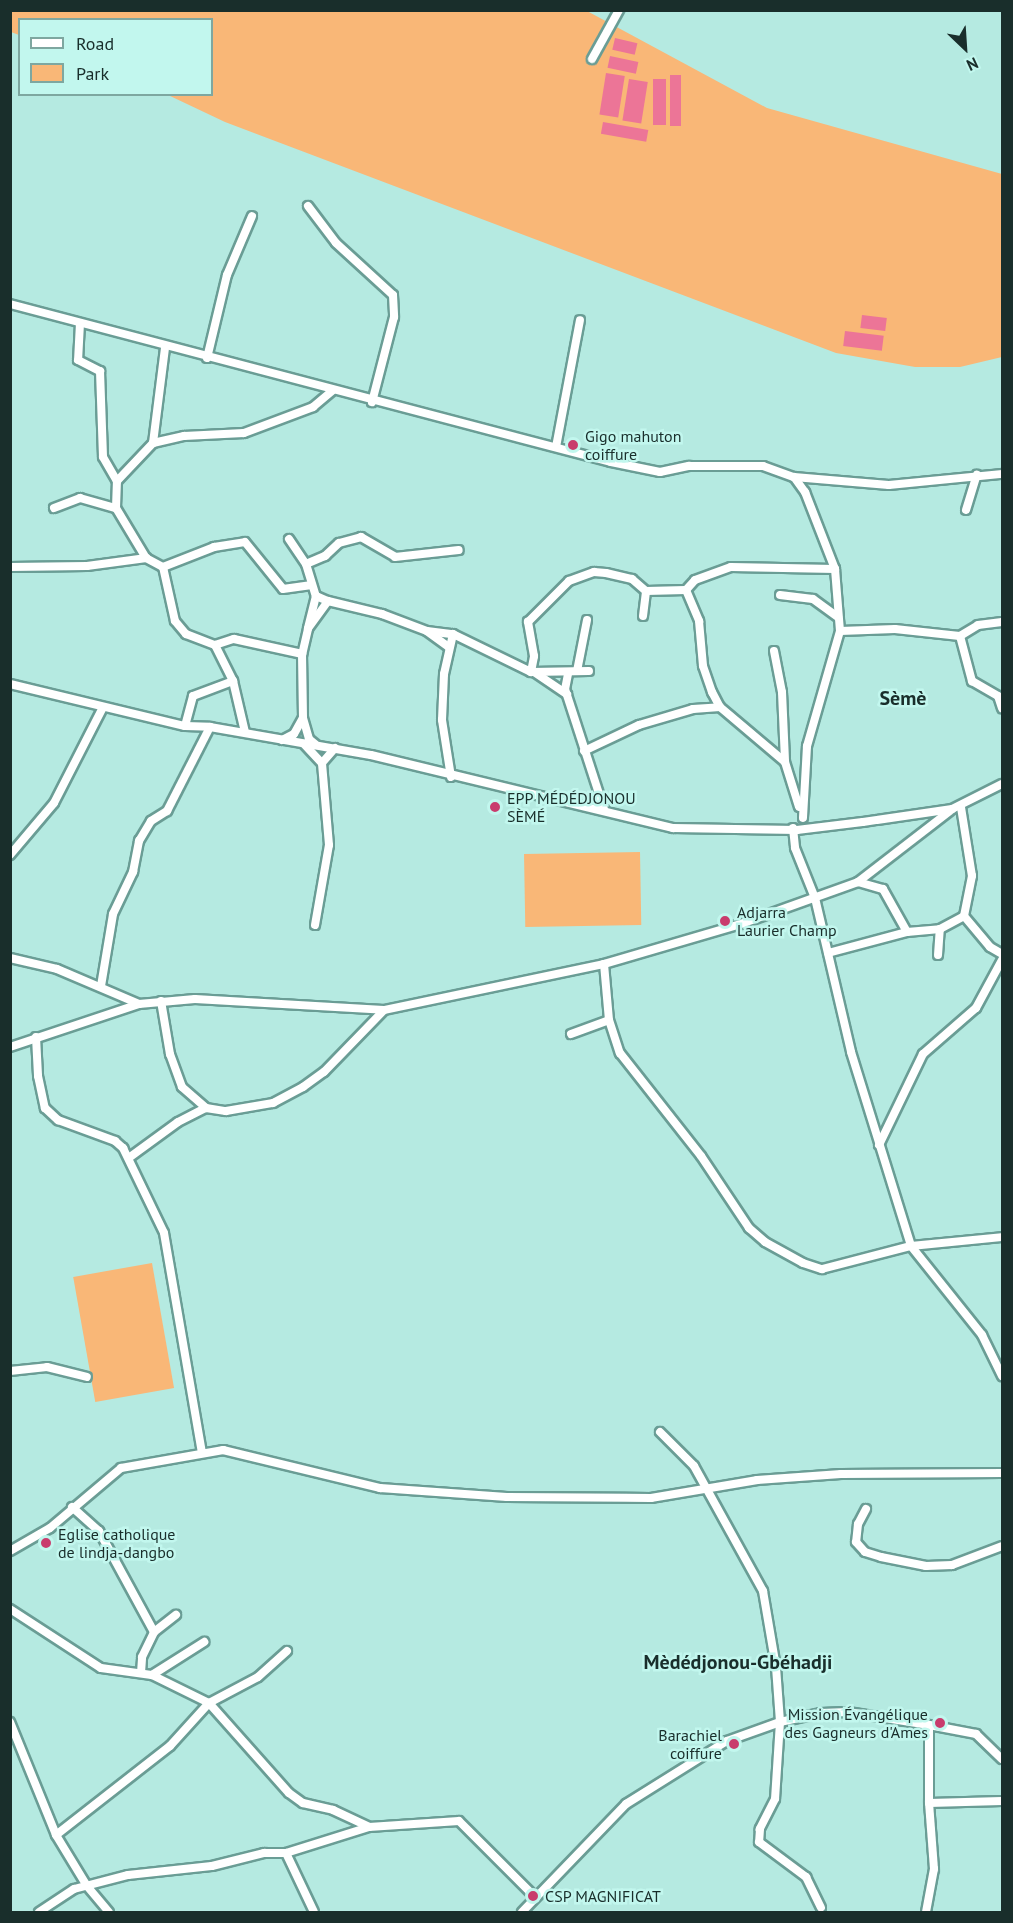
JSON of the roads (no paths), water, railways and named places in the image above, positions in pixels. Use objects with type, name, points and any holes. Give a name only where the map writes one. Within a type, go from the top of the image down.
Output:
[{"type":"street","points":[[592,59],[619,10]]},
{"type":"street","points":[[308,206],[336,243],[393,295],[394,317],[372,402]]},
{"type":"street","points":[[207,358],[227,275],[252,216]]},
{"type":"street","points":[[10,304],[165,348],[372,402],[660,472],[741,465],[778,469],[794,477],[890,485],[1002,474]]},
{"type":"street","points":[[556,447],[580,320]]},
{"type":"street","points":[[80,323],[78,360],[100,371],[103,457],[117,481],[116,508],[146,558],[163,567],[214,547],[245,542],[253,548],[279,586],[312,585]]},
{"type":"street","points":[[153,443],[165,348]]},
{"type":"street","points":[[117,481],[153,443],[184,436],[244,433],[313,407],[333,390]]},
{"type":"street","points":[[966,510],[977,475]]},
{"type":"street","points":[[794,477],[805,492],[834,569],[839,594],[837,616],[840,631],[807,746],[803,818],[795,829],[795,848],[815,898],[879,1145],[911,1246],[982,1335],[1002,1376]]},
{"type":"street","points":[[54,508],[80,498],[116,508]]},
{"type":"street","points":[[306,564],[325,555],[339,543],[361,537],[395,557],[459,550]]},
{"type":"street","points":[[289,539],[306,564],[316,596],[302,654],[303,718],[309,738],[316,745]]},
{"type":"street","points":[[10,567],[87,566],[146,558]]},
{"type":"street","points":[[163,567],[175,621],[181,631],[214,645],[233,681],[245,732]]},
{"type":"street","points":[[533,672],[534,656],[528,622],[569,581],[594,572],[632,579],[646,591],[686,590],[702,576],[731,567],[834,569]]},
{"type":"street","points":[[686,590],[699,621],[706,677],[720,707],[785,762]]},
{"type":"street","points":[[644,616],[646,591]]},
{"type":"street","points":[[780,595],[813,599],[837,616]]},
{"type":"street","points":[[316,596],[382,614],[427,631],[453,634],[533,672],[567,695]]},
{"type":"street","points":[[308,629],[328,601]]},
{"type":"street","points":[[577,671],[587,620]]},
{"type":"street","points":[[840,631],[895,629],[960,636],[978,625],[1002,622]]},
{"type":"street","points":[[427,631],[449,648]]},
{"type":"street","points":[[450,777],[442,720],[449,648],[453,634]]},
{"type":"street","points":[[960,636],[972,681],[998,696],[1002,708]]},
{"type":"street","points":[[214,645],[234,639],[302,654]]},
{"type":"street","points":[[774,651],[782,692],[785,762],[803,818]]},
{"type":"street","points":[[533,672],[567,674],[589,671]]},
{"type":"street","points":[[567,674],[567,695],[604,809]]},
{"type":"street","points":[[184,726],[188,704],[193,696],[233,681]]},
{"type":"street","points":[[10,684],[102,709],[184,726],[245,732],[335,748],[450,777],[604,809],[673,828],[795,829],[952,809],[961,807],[1002,784]]},
{"type":"street","points":[[584,751],[655,720],[693,709],[720,707]]},
{"type":"street","points":[[10,855],[54,803],[102,709]]},
{"type":"street","points":[[282,740],[294,734],[303,718]]},
{"type":"street","points":[[101,986],[113,914],[133,872],[139,841],[151,821],[167,811],[210,727]]},
{"type":"street","points":[[304,743],[322,763],[329,845],[315,925]]},
{"type":"street","points":[[322,763],[335,748]]},
{"type":"street","points":[[961,807],[972,861],[964,916],[990,947],[1002,954]]},
{"type":"street","points":[[10,1047],[139,1004],[221,999],[384,1010],[604,964],[815,898],[858,882],[879,869],[952,809]]},
{"type":"street","points":[[879,869],[883,889],[907,932]]},
{"type":"street","points":[[858,882],[883,889]]},
{"type":"street","points":[[828,953],[907,932],[940,929],[964,916]]},
{"type":"street","points":[[938,955],[940,929]]},
{"type":"street","points":[[10,958],[101,986],[139,1004]]},
{"type":"street","points":[[879,1145],[923,1054],[976,1008],[1002,960]]},
{"type":"street","points":[[604,964],[609,1020],[620,1053],[701,1156],[749,1228],[765,1242],[803,1263],[822,1269],[911,1246],[1002,1237]]},
{"type":"street","points":[[161,1001],[176,1072],[187,1094],[206,1108]]},
{"type":"street","points":[[130,1157],[178,1122],[206,1108],[258,1107],[290,1095],[324,1072],[384,1010]]},
{"type":"street","points":[[571,1034],[609,1020]]},
{"type":"street","points":[[36,1037],[38,1076],[51,1116],[115,1141],[130,1157],[168,1244],[174,1298],[202,1453]]},
{"type":"street","points":[[10,1371],[47,1367],[87,1377]]},
{"type":"street","points":[[660,1431],[687,1457],[763,1591],[776,1667],[780,1722],[775,1799],[760,1829],[759,1842],[806,1877],[821,1908]]},
{"type":"street","points":[[10,1551],[50,1528],[72,1507],[121,1468],[223,1450],[249,1454],[408,1492],[629,1499],[705,1486],[841,1474],[1002,1473]]},
{"type":"street","points":[[72,1507],[99,1531],[154,1632]]},
{"type":"street","points":[[866,1509],[858,1524],[856,1542],[865,1551],[882,1557],[926,1566],[952,1565],[1002,1546]]},
{"type":"street","points":[[10,1609],[82,1659],[101,1668],[152,1675],[209,1703],[289,1792],[303,1803],[327,1808],[369,1827]]},
{"type":"street","points":[[141,1673],[142,1657],[154,1632],[176,1615]]},
{"type":"street","points":[[152,1675],[204,1642]]},
{"type":"street","points":[[56,1835],[165,1750],[209,1703],[258,1677],[287,1651]]},
{"type":"street","points":[[522,1912],[593,1834],[660,1779],[727,1741],[780,1722],[821,1713],[848,1712],[929,1725],[976,1734],[1002,1759]]},
{"type":"street","points":[[10,1722],[56,1835],[87,1886],[109,1912]]},
{"type":"street","points":[[926,1912],[934,1869],[929,1803],[929,1725]]},
{"type":"street","points":[[929,1803],[1002,1801]]},
{"type":"street","points":[[39,1912],[74,1889],[162,1869],[212,1866],[264,1853],[286,1853],[369,1827],[459,1821],[535,1897]]},
{"type":"street","points":[[286,1853],[314,1912]]},
{"type":"place","name":"Gigo mahuton coiffure","points":[[573,445]]},
{"type":"place","name":"EPP MÉDÉDJONOU SÈMÉ","points":[[495,807]]},
{"type":"place","name":"Adjarra Laurier Champ","points":[[725,921]]},
{"type":"place","name":"Eglise catholique de lindja-dangbo","points":[[46,1543]]},
{"type":"place","name":"Mission Évangélique des Gagneurs d'Ames","points":[[940,1723]]},
{"type":"place","name":"Barachiel coiffure","points":[[734,1744]]},
{"type":"place","name":"CSP MAGNIFICAT","points":[[533,1896]]},
{"type":"district","name":"Sèmè","points":[[903,698]]},
{"type":"district","name":"Mèdédjonou-Gbéhadji","points":[[738,1662]]}]
